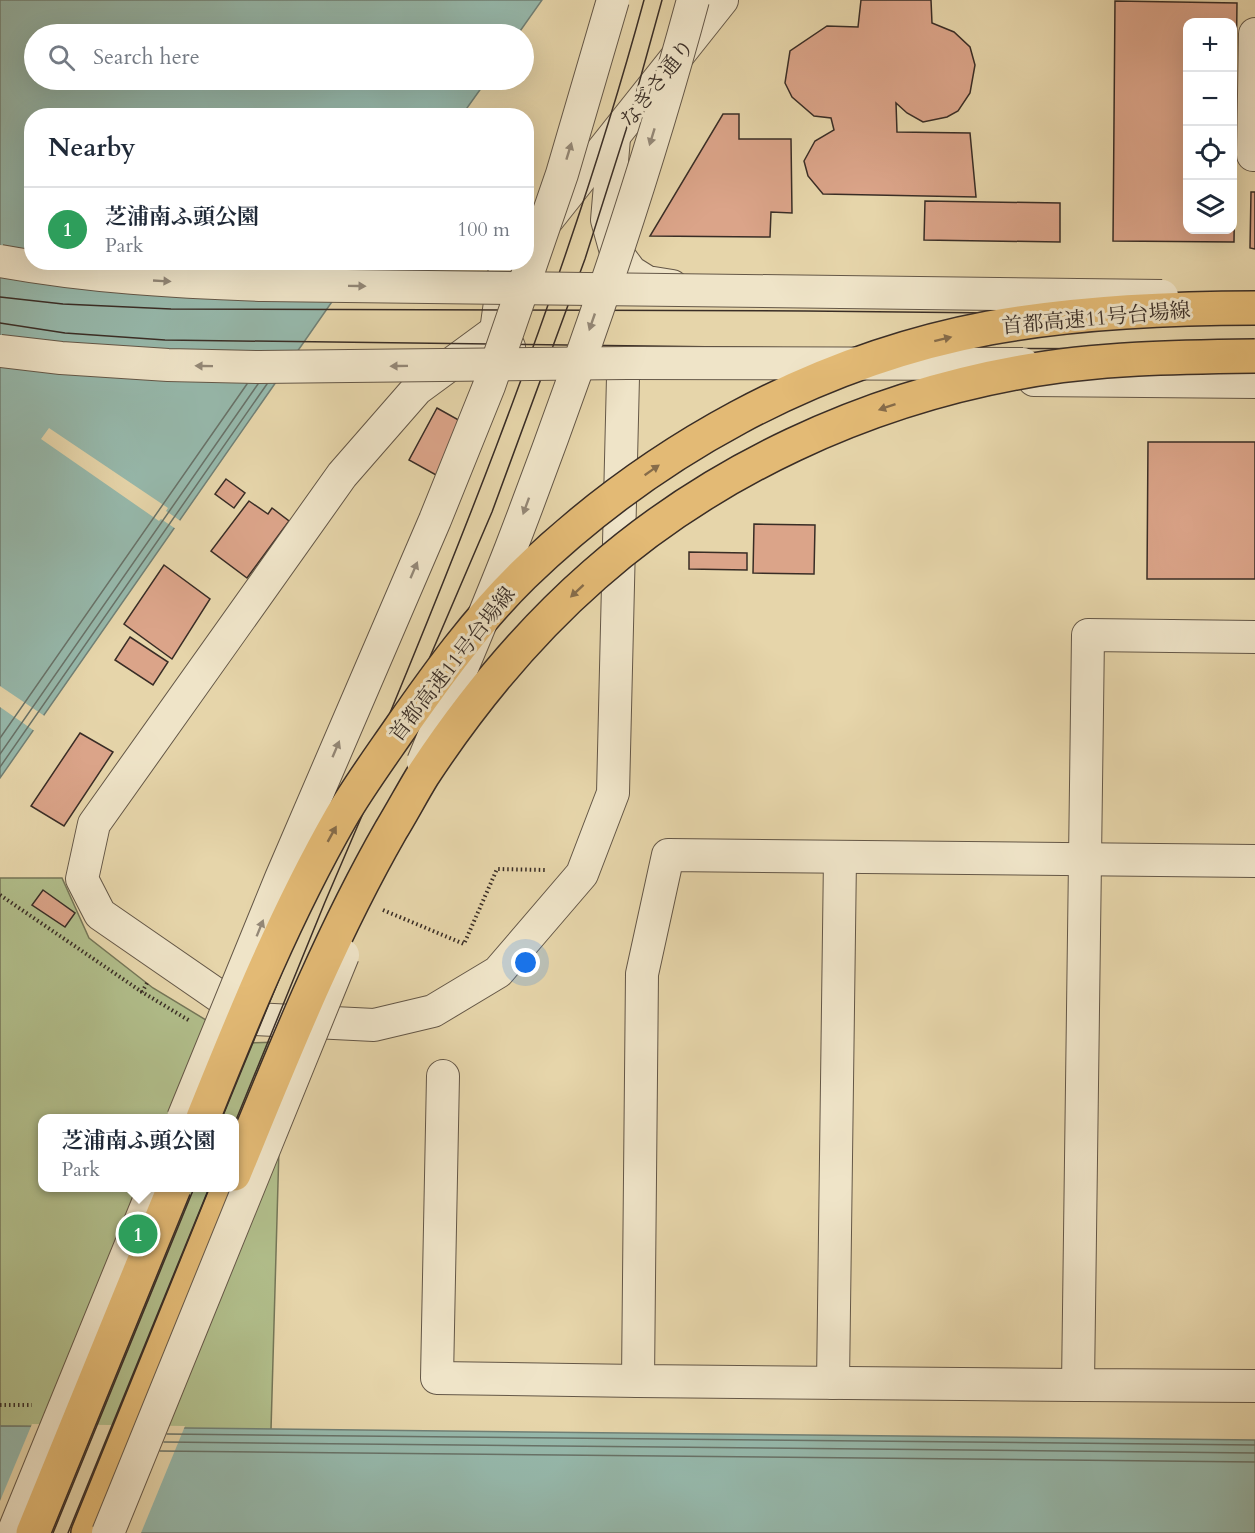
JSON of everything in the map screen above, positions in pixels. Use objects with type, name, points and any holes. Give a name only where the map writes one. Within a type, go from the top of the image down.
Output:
[{"type":"highway","name":"首都高速11号台場線","points":[[205,1114],[268,963],[304,885],[343,814],[372,769],[430,686],[480,621],[522,576],[567,535],[617,495],[676,454],[742,414],[788,391],[838,370],[928,343],[985,329],[1050,318],[1112,312],[1255,308]]},
{"type":"highway","name":"首都高速11号台場線","points":[[239,1162],[315,979],[364,907],[422,777],[466,715],[553,613],[638,539],[684,506],[772,455],[815,435],[908,400],[1019,372],[1105,361],[1255,356]]},
{"type":"highway","points":[[33,1533],[172,1192]]},
{"type":"highway","points":[[88,1533],[226,1192]]},
{"type":"street","points":[[534,255],[562,174],[613,0]]},
{"type":"street","points":[[108,1533],[510,549],[567,396],[609,273],[693,0]]},
{"type":"street","name":"なぎさ通り","points":[[534,236],[722,0]]},
{"type":"street","points":[[1255,34],[1252,155],[1255,156]]},
{"type":"street","points":[[614,138],[607,220],[616,252],[631,272],[647,282],[665,286],[742,289],[1255,296]]},
{"type":"street","points":[[0,261],[24,265]]},
{"type":"street","points":[[50,270],[121,278],[264,285],[1255,296]]},
{"type":"street","points":[[506,270],[504,273],[496,331],[417,389],[342,475],[94,824],[82,879],[100,914],[252,1019],[374,1025],[433,1011],[498,972],[582,874],[613,793],[623,377]]},
{"type":"street","points":[[185,1114],[281,878],[435,520],[489,386],[529,270]]},
{"type":"street","points":[[496,331],[533,376],[1255,382]]},
{"type":"street","points":[[0,351],[61,358],[168,365],[259,367],[627,363],[1255,365]]},
{"type":"street","points":[[1078,1385],[1088,635],[1255,637]]},
{"type":"street","points":[[638,1381],[642,974],[668,855],[1255,861]]},
{"type":"street","points":[[833,1383],[840,857]]},
{"type":"street","points":[[443,1076],[436,1378],[1255,1386]]},
{"type":"street","points":[[13,1533],[152,1192]]},
{"type":"path","points":[[364,907],[464,944],[497,869],[545,870]]},
{"type":"path","points":[[0,895],[142,992],[191,1022]]},
{"type":"path","points":[[142,992],[152,975]]},
{"type":"green space","points":[[0,878],[62,878],[89,938],[153,988],[244,1043],[282,1042],[271,1430],[0,1426]]},
{"type":"water","points":[[0,0],[542,0],[525,24],[24,24],[24,90],[480,90],[467,108],[24,108],[24,270],[354,270],[0,778]]},
{"type":"water","points":[[0,1426],[1255,1440],[1255,1533],[0,1533]]},
{"type":"pier","points":[[49,428],[168,508],[166,511],[182,522],[180,525],[176,529],[161,519],[159,521],[41,439]]},
{"type":"pier","points":[[0,686],[46,717],[36,732],[0,707]]},
{"type":"pier","points":[[32,1424],[185,1426],[141,1533],[0,1533],[0,1501]]},
{"type":"building","points":[[861,0],[931,0],[932,23],[954,32],[970,47],[975,65],[970,93],[958,111],[947,117],[923,122],[907,113],[896,103],[897,132],[970,133],[976,197],[823,194],[808,176],[804,161],[815,141],[834,130],[831,118],[814,116],[792,97],[785,83],[790,51],[827,26],[858,27]]},
{"type":"building","points":[[1115,1],[1237,3],[1237,18],[1183,18],[1183,234],[1234,234],[1234,242],[1113,241]]},
{"type":"building","points":[[723,114],[739,114],[739,139],[791,139],[792,213],[771,212],[770,237],[650,236]]},
{"type":"building","points":[[1251,192],[1255,192],[1255,249],[1250,248]]},
{"type":"building","points":[[925,201],[1060,203],[1060,242],[924,240]]},
{"type":"building","points":[[437,408],[464,423],[436,475],[409,460]]},
{"type":"building","points":[[1148,442],[1255,442],[1255,579],[1147,579]]},
{"type":"building","points":[[226,479],[245,493],[234,508],[215,494]]},
{"type":"building","points":[[249,501],[268,514],[272,508],[289,521],[247,578],[211,551]]},
{"type":"building","points":[[754,524],[815,525],[814,574],[753,573]]},
{"type":"building","points":[[689,552],[747,553],[747,570],[689,569]]},
{"type":"building","points":[[164,565],[210,599],[172,659],[124,624]]},
{"type":"building","points":[[130,637],[168,662],[153,685],[115,660]]},
{"type":"building","points":[[80,733],[113,752],[64,826],[31,806]]},
{"type":"building","points":[[43,890],[75,913],[65,927],[32,905]]},
{"type":"tram line","points":[[224,1114],[394,704],[504,426],[555,286],[602,144],[644,0]]},
{"type":"tram line","points":[[238,1114],[325,902],[492,512],[585,259],[626,130],[662,0]]},
{"type":"tram line","points":[[0,297],[63,304],[171,309],[807,311],[1255,316]]},
{"type":"tram line","points":[[0,323],[65,333],[165,340],[807,348],[1255,349]]},
{"type":"tram line","points":[[53,1533],[192,1192]]},
{"type":"tram line","points":[[68,1533],[207,1192]]},
{"type":"place","name":"芝浦南ふ頭公園","points":[[138,1234]]}]
